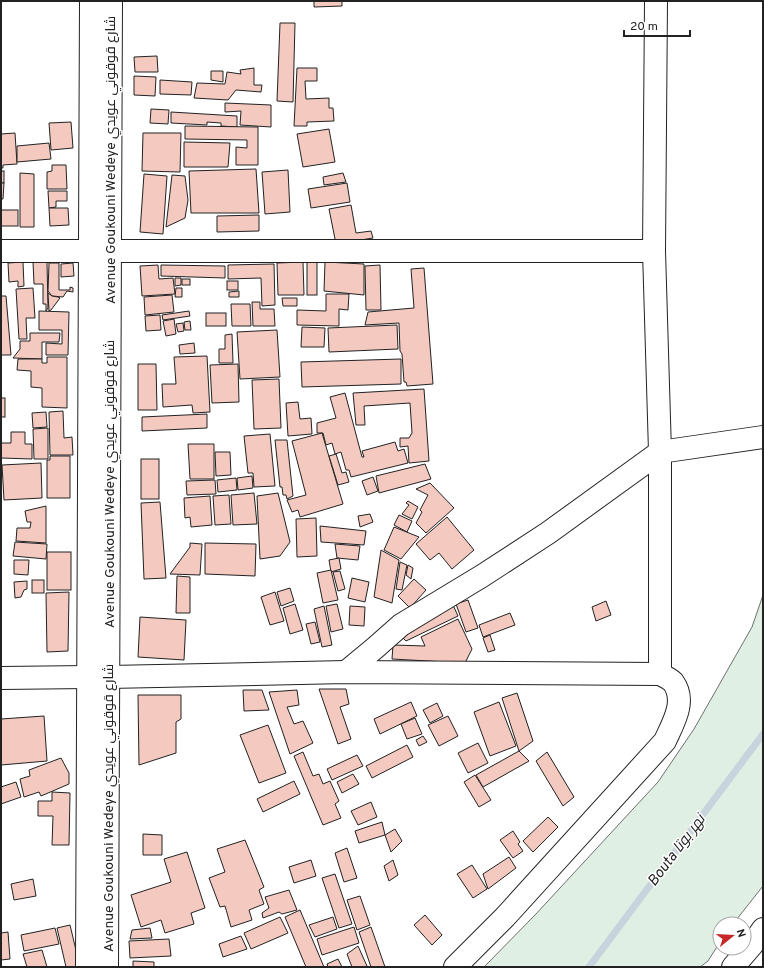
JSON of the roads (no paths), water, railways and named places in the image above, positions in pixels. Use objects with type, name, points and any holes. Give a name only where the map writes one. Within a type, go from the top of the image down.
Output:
[{"type":"street","name":"Avenue Goukouni Wedeye شارع قوقوني عويدي","points":[[91,1],[100,252]]},
{"type":"street","name":"Avenue Goukouni Wedeye شارع قوقوني عويدي","points":[[87,967],[98,677],[100,252],[111,1]]},
{"type":"street","points":[[656,1],[654,251],[660,452],[660,674]]},
{"type":"street","points":[[1,251],[654,251]]},
{"type":"street","points":[[346,672],[400,625],[482,576],[548,533],[660,452],[763,437]]},
{"type":"street","points":[[1,678],[346,672],[660,674],[672,681],[678,692],[679,706],[674,723],[665,741],[505,917],[455,967]]},
{"type":"street","name":"Avenue Goukouni Wedeye شارع قوقوني عويدي","points":[[98,677],[107,967]]},
{"type":"street","points":[[733,967],[752,945],[763,929]]},
{"type":"waterway","name":"Bouta نهر بوتا","points":[[589,967],[763,734]]}]
